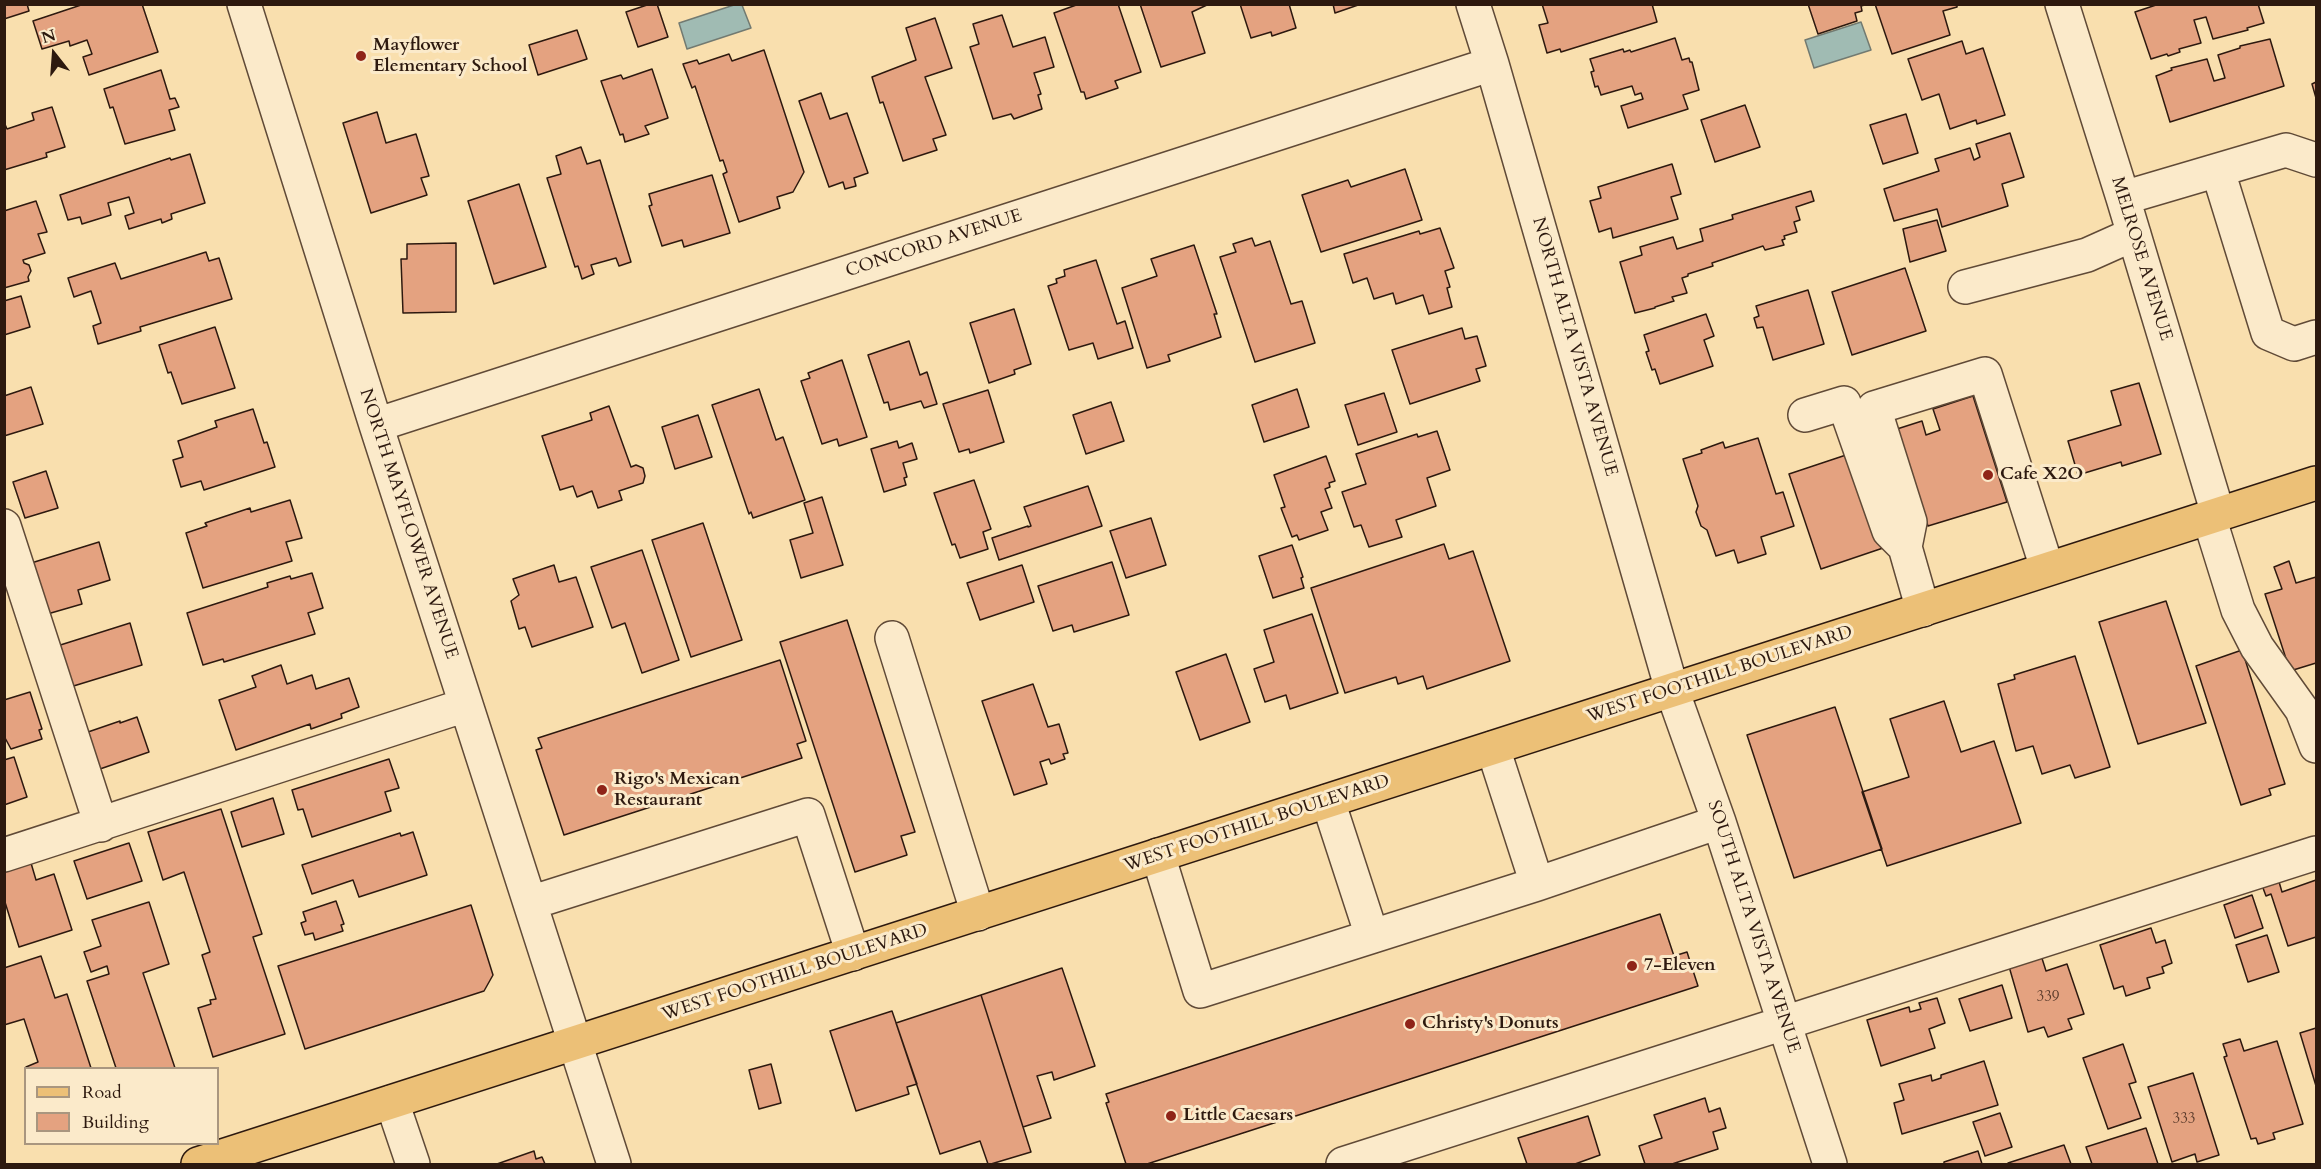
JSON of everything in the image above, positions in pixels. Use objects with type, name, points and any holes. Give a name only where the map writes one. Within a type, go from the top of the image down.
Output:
[{"type":"main road","name":"WEST FOOTHILL BOULEVARD","points":[[198,1164],[2316,483]]},
{"type":"street","name":"NORTH MAYFLOWER AVENUE","points":[[244,4],[376,425],[615,1164]]},
{"type":"street","name":"NORTH ALTA VISTA AVENUE","points":[[1473,4],[1672,690]]},
{"type":"street","name":"MELROSE AVENUE","points":[[2062,4],[2134,234],[2214,516],[2238,610],[2257,647],[2302,710],[2316,746]]},
{"type":"street","name":"CONCORD AVENUE","points":[[376,425],[1492,64]]},
{"type":"street","points":[[2123,198],[2286,150],[2316,160]]},
{"type":"street","points":[[2218,171],[2268,333],[2294,344],[2316,337]]},
{"type":"street","points":[[1965,287],[2087,255],[2134,234]]},
{"type":"street","points":[[1923,610],[1905,548],[1910,522],[1874,408],[1985,374],[2047,568]]},
{"type":"street","points":[[1805,415],[1844,403],[1889,531],[1905,548]]},
{"type":"street","points":[[4,526],[101,825]]},
{"type":"street","points":[[892,638],[978,914]]},
{"type":"street","name":"SOUTH ALTA VISTA AVENUE","points":[[1672,690],[1719,822],[1830,1164]]},
{"type":"street","points":[[4,855],[466,705]]},
{"type":"street","points":[[1493,748],[1537,884]]},
{"type":"street","points":[[1328,801],[1372,936]]},
{"type":"street","points":[[530,903],[808,815],[853,954]]},
{"type":"street","points":[[1158,855],[1200,991],[1537,884],[1719,822]]},
{"type":"street","points":[[1343,1164],[2316,853]]},
{"type":"street","points":[[393,1102],[413,1164]]},
{"type":"water","points":[[737,4],[742,5],[751,28],[687,49],[679,23]]},
{"type":"water","points":[[1861,22],[1871,50],[1814,68],[1805,40]]},
{"type":"building","points":[[4,4],[27,4],[29,11],[4,19]]},
{"type":"building","points":[[84,4],[142,4],[158,52],[89,75],[83,57],[92,54],[87,40],[70,46],[69,41],[42,49],[33,21]]},
{"type":"building","points":[[657,4],[668,37],[638,47],[626,12]]},
{"type":"building","points":[[1079,4],[1118,4],[1141,72],[1115,81],[1118,88],[1086,99],[1084,92],[1081,92],[1054,13]]},
{"type":"building","points":[[1140,4],[1209,4],[1192,12],[1205,53],[1161,67]]},
{"type":"building","points":[[1240,4],[1289,4],[1296,28],[1272,36],[1271,32],[1251,38]]},
{"type":"building","points":[[1333,4],[1361,4],[1335,13]]},
{"type":"building","points":[[1542,4],[1652,4],[1657,22],[1561,52],[1560,49],[1547,53],[1539,25],[1548,23]]},
{"type":"building","points":[[1808,4],[1868,4],[1861,6],[1862,11],[1855,13],[1857,21],[1818,34]]},
{"type":"building","points":[[1875,4],[1957,4],[1957,7],[1943,11],[1950,35],[1892,54]]},
{"type":"building","points":[[2159,4],[2258,4],[2264,23],[2247,28],[2248,30],[2213,39],[2206,17],[2194,20],[2201,43],[2179,49],[2180,52],[2168,56],[2167,54],[2151,59],[2135,12]]},
{"type":"building","points":[[1002,15],[1013,47],[1045,37],[1054,67],[1034,73],[1041,94],[1038,95],[1042,109],[1014,119],[1011,114],[993,119],[970,47],[979,44],[973,24]]},
{"type":"building","points":[[935,18],[952,68],[925,77],[946,135],[933,139],[937,150],[903,161],[872,77],[916,60],[906,28]]},
{"type":"building","points":[[577,30],[587,59],[538,75],[529,45]]},
{"type":"building","points":[[1675,38],[1682,60],[1689,58],[1692,62],[1699,90],[1683,95],[1688,109],[1628,128],[1621,106],[1643,99],[1641,93],[1635,95],[1632,86],[1601,95],[1598,86],[1595,87],[1591,72],[1594,71],[1590,59],[1623,49],[1624,52],[1630,50],[1631,52]]},
{"type":"building","points":[[2270,39],[2284,86],[2170,122],[2156,76],[2172,70],[2171,68],[2207,59],[2214,81],[2225,78],[2218,55],[2240,48],[2240,46]]},
{"type":"building","points":[[1962,41],[1966,54],[1983,48],[2005,115],[1977,124],[1976,120],[1950,129],[1939,94],[1922,100],[1908,59]]},
{"type":"building","points":[[764,50],[804,172],[793,192],[777,197],[780,208],[739,222],[723,174],[727,172],[723,160],[720,161],[695,86],[692,88],[683,64],[697,60],[699,64],[729,54],[732,61]]},
{"type":"building","points":[[652,69],[668,118],[645,126],[649,134],[625,142],[623,134],[620,135],[601,81],[621,75],[623,79]]},
{"type":"building","points":[[161,70],[170,99],[175,98],[179,107],[169,110],[175,130],[125,144],[113,107],[110,108],[104,89]]},
{"type":"building","points":[[2316,82],[2316,98],[2312,84]]},
{"type":"building","points":[[821,93],[830,119],[847,113],[868,173],[854,178],[856,186],[845,189],[843,182],[829,187],[799,101]]},
{"type":"building","points":[[1745,105],[1760,147],[1715,162],[1701,120]]},
{"type":"building","points":[[52,107],[65,147],[46,153],[47,157],[4,170],[4,122],[7,129],[34,120],[32,113]]},
{"type":"building","points":[[377,112],[386,143],[416,134],[429,176],[421,178],[427,195],[371,213],[343,123]]},
{"type":"building","points":[[1906,114],[1918,153],[1883,164],[1870,125]]},
{"type":"building","points":[[2010,133],[2024,177],[2002,184],[2008,206],[1942,227],[1937,209],[1894,221],[1884,189],[1939,171],[1935,159],[1970,148],[1974,160],[1980,157],[1976,144]]},
{"type":"building","points":[[581,147],[587,164],[600,160],[631,262],[619,266],[616,258],[591,265],[594,274],[582,279],[578,266],[575,267],[547,178],[561,174],[556,156]]},
{"type":"building","points":[[190,154],[205,203],[171,214],[172,219],[162,223],[161,219],[129,229],[125,216],[134,213],[129,197],[108,203],[111,215],[82,224],[80,217],[68,220],[60,195],[170,158],[171,160]]},
{"type":"building","points":[[1672,164],[1681,194],[1671,197],[1678,219],[1613,238],[1611,228],[1599,232],[1590,201],[1601,198],[1598,187]]},
{"type":"building","points":[[1405,169],[1422,220],[1321,252],[1302,195],[1348,180],[1351,187]]},
{"type":"building","points":[[712,175],[730,233],[684,247],[682,240],[662,246],[649,206],[652,205],[649,194]]},
{"type":"building","points":[[519,184],[546,267],[494,284],[468,201]]},
{"type":"building","points":[[1811,191],[1814,201],[1796,207],[1800,220],[1794,222],[1797,232],[1784,236],[1785,239],[1782,240],[1784,245],[1765,250],[1763,246],[1712,263],[1713,266],[1682,278],[1687,293],[1672,297],[1674,301],[1635,313],[1620,262],[1642,255],[1640,247],[1673,237],[1677,249],[1703,241],[1700,229],[1733,219],[1732,215]]},
{"type":"building","points":[[36,201],[47,232],[38,234],[45,253],[23,260],[29,265],[31,271],[29,281],[4,288],[4,211]]},
{"type":"building","points":[[1937,220],[1946,251],[1910,262],[1903,229]]},
{"type":"building","points":[[1440,228],[1454,268],[1445,271],[1450,287],[1447,288],[1452,307],[1429,314],[1423,295],[1396,304],[1393,293],[1374,299],[1367,278],[1353,283],[1344,254],[1419,231],[1420,234]]},
{"type":"building","points":[[1252,238],[1255,246],[1270,241],[1291,304],[1302,301],[1315,343],[1255,362],[1220,257],[1236,252],[1233,244]]},
{"type":"building","points":[[456,243],[456,312],[403,313],[401,259],[407,259],[407,244]]},
{"type":"building","points":[[1194,245],[1217,314],[1214,314],[1221,337],[1168,355],[1170,361],[1147,368],[1122,288],[1157,276],[1151,259]]},
{"type":"building","points":[[206,252],[209,261],[219,258],[232,299],[140,327],[141,331],[98,344],[93,326],[101,323],[91,291],[74,297],[68,278],[115,263],[121,279]]},
{"type":"building","points":[[1096,260],[1117,324],[1125,321],[1133,348],[1098,359],[1093,343],[1069,350],[1048,286],[1057,283],[1056,279],[1065,276],[1064,270]]},
{"type":"building","points":[[1905,268],[1926,331],[1852,355],[1832,292]]},
{"type":"building","points":[[1808,290],[1824,344],[1773,360],[1763,327],[1757,328],[1754,318],[1759,316],[1756,306]]},
{"type":"building","points":[[21,296],[30,327],[4,335],[4,301]]},
{"type":"building","points":[[1014,309],[1031,364],[1014,370],[1015,374],[989,383],[970,323]]},
{"type":"building","points":[[1706,314],[1714,336],[1704,340],[1713,366],[1660,384],[1646,352],[1649,351],[1644,335]]},
{"type":"building","points":[[215,327],[235,388],[182,404],[159,345]]},
{"type":"building","points":[[1462,328],[1465,339],[1477,336],[1486,366],[1476,369],[1480,381],[1410,404],[1392,350]]},
{"type":"building","points":[[909,341],[920,375],[927,372],[937,404],[924,408],[921,401],[890,410],[888,402],[884,403],[868,355]]},
{"type":"building","points":[[842,360],[867,437],[839,446],[837,439],[822,444],[801,381],[810,378],[808,373]]},
{"type":"building","points":[[2139,383],[2161,454],[2122,466],[2121,462],[2078,475],[2068,441],[2121,425],[2111,391]]},
{"type":"building","points":[[31,387],[43,424],[4,436],[4,396]]},
{"type":"building","points":[[759,389],[776,440],[783,437],[805,500],[753,518],[751,512],[749,514],[712,405]]},
{"type":"building","points":[[1297,389],[1309,427],[1264,442],[1252,405]]},
{"type":"building","points":[[988,390],[1004,442],[970,453],[969,449],[959,452],[943,404]]},
{"type":"building","points":[[1384,393],[1397,432],[1358,445],[1345,405]]},
{"type":"building","points":[[1973,396],[2007,502],[1928,526],[1897,429],[1922,421],[1926,435],[1940,430],[1933,409]]},
{"type":"building","points":[[1111,402],[1124,441],[1086,454],[1073,415]]},
{"type":"building","points":[[609,406],[631,467],[636,465],[643,468],[645,476],[643,483],[619,491],[622,500],[598,508],[592,491],[577,497],[573,486],[560,490],[542,436],[592,420],[590,413]]},
{"type":"building","points":[[253,409],[275,467],[204,490],[201,481],[181,487],[173,460],[183,457],[178,441],[217,427],[215,421]]},
{"type":"building","points":[[698,415],[712,457],[675,469],[662,427]]},
{"type":"building","points":[[1437,431],[1450,470],[1427,478],[1436,506],[1396,520],[1402,537],[1369,547],[1361,525],[1354,527],[1342,492],[1366,484],[1356,454],[1417,434],[1418,437]]},
{"type":"building","points":[[1758,438],[1776,494],[1783,492],[1794,526],[1761,537],[1766,554],[1738,563],[1734,550],[1716,556],[1707,530],[1701,526],[1696,512],[1698,506],[1683,459],[1702,453],[1701,450],[1723,442],[1725,448]]},
{"type":"building","points":[[897,441],[899,448],[912,443],[917,459],[903,463],[907,477],[904,478],[906,485],[884,492],[871,449]]},
{"type":"building","points":[[1855,452],[1886,547],[1821,569],[1789,474]]},
{"type":"building","points":[[1326,456],[1335,481],[1329,483],[1330,487],[1325,489],[1332,508],[1321,512],[1328,530],[1299,540],[1297,535],[1292,537],[1281,508],[1285,507],[1274,475]]},
{"type":"building","points":[[46,471],[58,508],[25,518],[13,482]]},
{"type":"building","points":[[974,480],[991,529],[983,532],[988,549],[960,558],[955,544],[952,545],[934,493]]},
{"type":"building","points":[[1088,486],[1102,526],[999,560],[992,538],[1031,526],[1024,507]]},
{"type":"building","points":[[822,497],[843,565],[801,578],[790,540],[813,533],[804,503]]},
{"type":"building","points":[[290,500],[302,538],[286,542],[292,561],[203,588],[186,533],[207,526],[205,523],[250,508],[251,512]]},
{"type":"building","points":[[1151,518],[1166,565],[1126,578],[1110,531]]},
{"type":"building","points":[[703,523],[742,640],[691,657],[652,540]]},
{"type":"building","points":[[99,542],[110,580],[78,590],[82,604],[44,615],[28,564]]},
{"type":"building","points":[[1444,544],[1449,559],[1473,551],[1510,661],[1427,689],[1423,676],[1398,684],[1396,677],[1345,693],[1311,588]]},
{"type":"building","points":[[1292,545],[1303,577],[1301,578],[1304,588],[1273,598],[1259,556]]},
{"type":"building","points":[[642,550],[679,660],[642,673],[625,623],[612,628],[591,567]]},
{"type":"building","points":[[2289,561],[2296,583],[2316,577],[2316,663],[2290,671],[2265,594],[2282,589],[2274,567]]},
{"type":"building","points":[[1112,562],[1129,615],[1074,632],[1072,625],[1053,631],[1038,586]]},
{"type":"building","points":[[554,565],[559,582],[576,577],[593,627],[532,647],[525,627],[519,629],[511,601],[519,595],[513,579]]},
{"type":"building","points":[[1022,565],[1034,602],[980,620],[967,583]]},
{"type":"building","points":[[312,573],[323,608],[308,613],[315,634],[224,662],[223,659],[203,665],[187,613],[268,587],[267,583],[290,576],[291,579]]},
{"type":"building","points":[[2166,601],[2206,723],[2138,744],[2099,622]]},
{"type":"building","points":[[1312,614],[1338,693],[1290,709],[1286,695],[1265,702],[1254,669],[1274,662],[1264,630]]},
{"type":"building","points":[[847,620],[915,832],[901,836],[907,855],[855,872],[780,642]]},
{"type":"building","points":[[130,623],[142,665],[67,688],[54,647]]},
{"type":"building","points":[[2242,650],[2285,784],[2269,789],[2271,795],[2241,805],[2196,666]]},
{"type":"building","points":[[1226,654],[1250,722],[1200,740],[1176,672]]},
{"type":"building","points":[[2075,656],[2110,767],[2075,778],[2070,765],[2042,774],[2033,746],[2016,751],[1998,684],[2015,679],[2014,675]]},
{"type":"building","points":[[780,660],[806,741],[797,744],[802,758],[564,835],[536,750],[542,748],[538,738]]},
{"type":"building","points":[[281,665],[287,684],[312,675],[316,689],[349,678],[359,707],[341,714],[342,718],[311,729],[310,724],[236,750],[219,700],[256,687],[252,676]]},
{"type":"building","points":[[1033,684],[1048,727],[1059,724],[1068,753],[1063,754],[1065,759],[1051,764],[1049,759],[1040,762],[1047,784],[1014,795],[982,701]]},
{"type":"building","points":[[30,692],[42,729],[39,730],[42,739],[11,749],[4,736],[4,700]]},
{"type":"building","points":[[1944,701],[1961,752],[1994,741],[2021,823],[1887,866],[1862,792],[1909,777],[1890,719]]},
{"type":"building","points":[[1835,707],[1882,849],[1794,878],[1747,735]]},
{"type":"building","points":[[137,717],[149,752],[100,769],[88,732]]},
{"type":"building","points":[[14,757],[27,797],[4,805],[4,760]]},
{"type":"building","points":[[389,759],[399,788],[385,792],[391,811],[312,837],[303,809],[298,810],[292,790]]},
{"type":"building","points":[[273,798],[284,834],[242,847],[231,812]]},
{"type":"building","points":[[221,809],[262,934],[253,937],[285,1034],[213,1057],[198,1008],[211,1004],[210,1000],[216,999],[202,955],[210,952],[184,872],[163,880],[148,832]]},
{"type":"building","points":[[413,832],[427,875],[359,897],[353,880],[312,894],[302,865],[400,833],[401,836]]},
{"type":"building","points":[[129,843],[142,881],[87,899],[74,861]]},
{"type":"building","points":[[31,863],[36,880],[54,874],[72,930],[19,947],[4,899],[4,872]]},
{"type":"building","points":[[2277,875],[2282,892],[2316,880],[2316,937],[2288,946],[2271,894],[2266,896],[2260,880]]},
{"type":"building","points":[[2252,895],[2263,928],[2235,938],[2224,905]]},
{"type":"building","points":[[336,901],[344,924],[341,925],[343,931],[315,940],[313,933],[305,935],[301,923],[306,921],[303,912]]},
{"type":"building","points":[[149,902],[169,964],[143,973],[175,1067],[116,1067],[87,981],[109,974],[107,966],[91,972],[84,952],[101,946],[92,920]]},
{"type":"building","points":[[471,905],[493,975],[484,991],[305,1049],[278,966]]},
{"type":"building","points":[[1660,914],[1674,956],[1687,952],[1698,986],[1147,1164],[1126,1164],[1106,1103],[1109,1102],[1106,1094]]},
{"type":"building","points":[[2151,928],[2156,943],[2165,940],[2172,963],[2162,967],[2164,973],[2147,978],[2150,988],[2126,996],[2123,986],[2114,989],[2100,945]]},
{"type":"building","points":[[2267,935],[2279,972],[2248,982],[2236,945]]},
{"type":"building","points":[[2040,952],[2046,971],[2067,964],[2084,1014],[2068,1019],[2072,1029],[2048,1037],[2044,1027],[2028,1032],[2008,963]]},
{"type":"building","points":[[41,956],[55,998],[67,994],[91,1067],[26,1067],[38,1062],[24,1019],[4,1025],[4,968]]},
{"type":"building","points":[[1062,968],[1095,1066],[1054,1080],[1052,1072],[1037,1076],[1051,1118],[1023,1127],[981,995]]},
{"type":"building","points":[[2002,985],[2012,1018],[1970,1031],[1959,999]]},
{"type":"building","points":[[981,995],[1031,1152],[991,1164],[988,1164],[980,1141],[940,1154],[896,1023]]},
{"type":"building","points":[[1937,998],[1945,1023],[1929,1029],[1935,1048],[1881,1066],[1867,1020],[1909,1007],[1910,1012],[1921,1009],[1919,1003]]},
{"type":"building","points":[[892,1011],[917,1084],[907,1087],[909,1094],[856,1111],[830,1031]]},
{"type":"building","points":[[2316,1028],[2316,1086],[2300,1033]]},
{"type":"building","points":[[2240,1039],[2244,1051],[2277,1041],[2303,1124],[2273,1133],[2275,1139],[2258,1144],[2256,1138],[2251,1139],[2224,1057],[2227,1056],[2223,1044]]},
{"type":"building","points":[[2123,1044],[2136,1082],[2129,1084],[2141,1118],[2108,1129],[2083,1058]]},
{"type":"building","points":[[1984,1061],[1998,1105],[1902,1134],[1894,1103],[1904,1100],[1899,1084],[1931,1075],[1932,1081],[1941,1078],[1941,1075]]},
{"type":"building","points":[[771,1064],[781,1103],[759,1109],[749,1070]]},
{"type":"building","points":[[2193,1073],[2219,1155],[2197,1162],[2195,1154],[2172,1162],[2148,1087]]},
{"type":"building","points":[[1705,1098],[1709,1112],[1720,1108],[1726,1128],[1713,1132],[1718,1149],[1672,1164],[1645,1164],[1639,1146],[1662,1138],[1654,1115]]},
{"type":"building","points":[[2000,1113],[2012,1147],[1985,1156],[1973,1122]]},
{"type":"building","points":[[1588,1116],[1600,1155],[1575,1164],[1527,1164],[1518,1138]]},
{"type":"building","points":[[2146,1128],[2158,1164],[2092,1164],[2086,1147]]},
{"type":"building","points":[[2064,1145],[2071,1164],[2008,1163]]},
{"type":"building","points":[[534,1151],[536,1159],[542,1157],[545,1164],[497,1164]]},
{"type":"building","points":[[1978,1151],[1982,1164],[1944,1164],[1944,1162]]},
{"type":"place","name":"Mayflower Elementary School","points":[[361,56]]},
{"type":"place","name":"Cafe X2O","points":[[1988,475]]},
{"type":"place","name":"Rigo's Mexican Restaurant","points":[[602,790]]},
{"type":"place","name":"7-Eleven","points":[[1632,966]]},
{"type":"place","name":"Christy's Donuts","points":[[1410,1024]]},
{"type":"place","name":"Little Caesars","points":[[1171,1116]]}]
